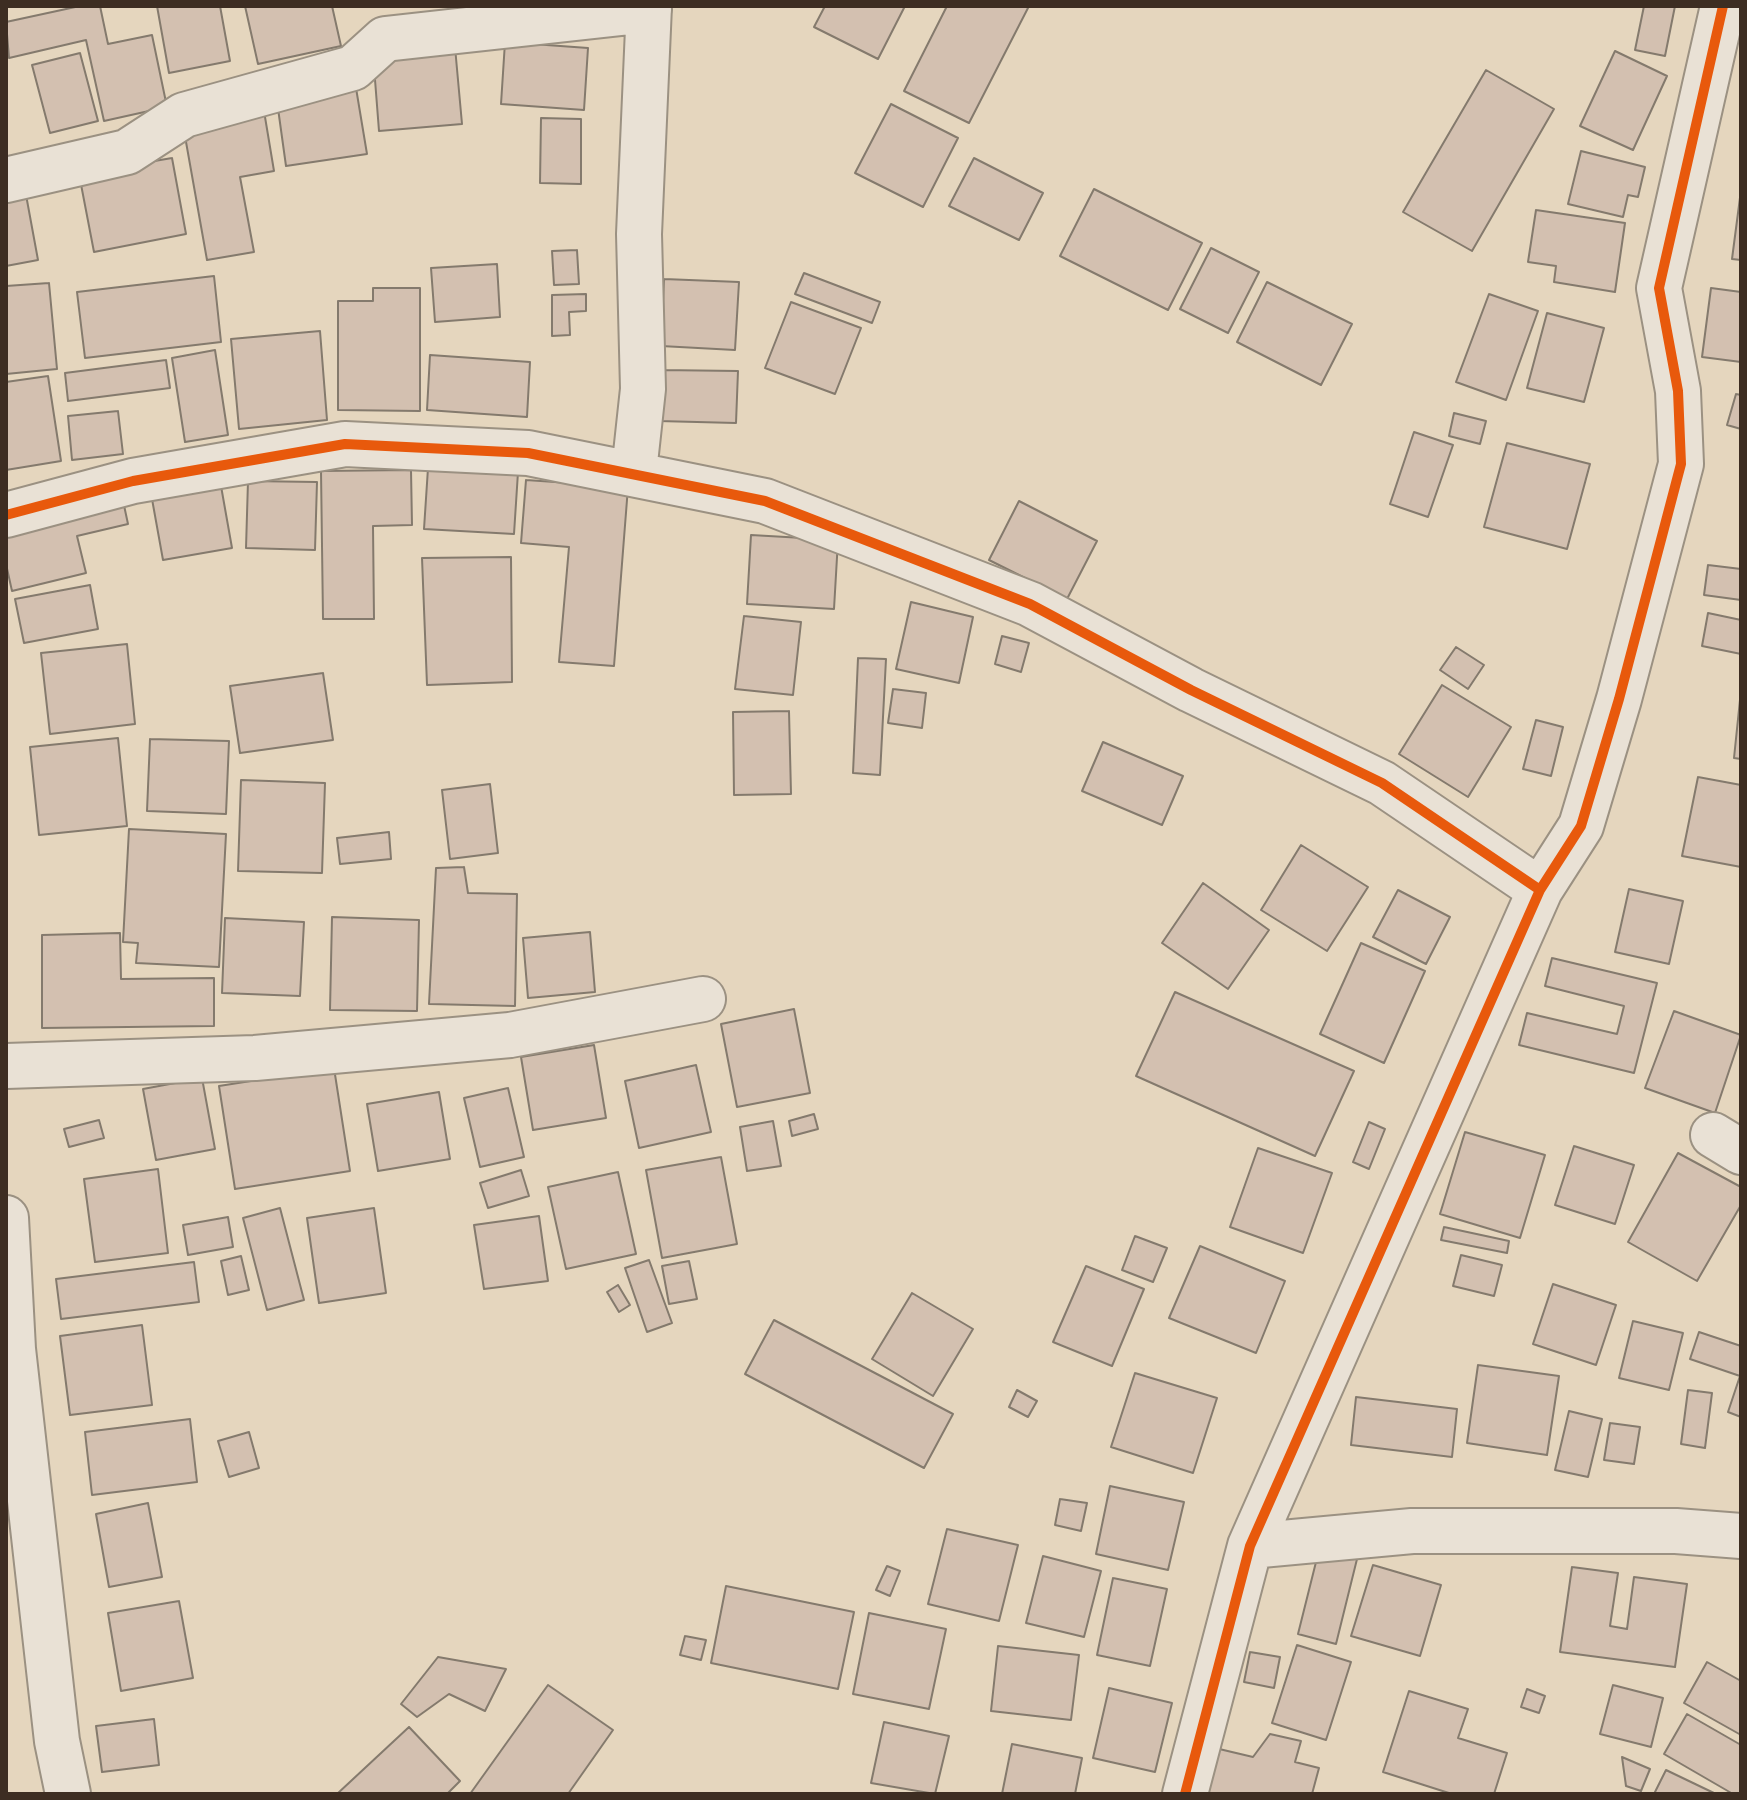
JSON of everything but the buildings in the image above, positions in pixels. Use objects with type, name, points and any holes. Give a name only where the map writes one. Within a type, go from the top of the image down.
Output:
[{"type":"street","points":[[1185,1794],[1250,1546],[1540,890],[1581,826],[1619,699],[1681,464],[1678,391],[1659,288],[1723,6]]},
{"type":"street","points":[[6,180],[127,152],[184,115],[353,68],[385,39],[649,8],[639,234],[643,389],[634,472]]},
{"type":"street","points":[[6,515],[133,481],[345,444],[528,453],[634,472],[765,501],[1030,604],[1191,690],[1382,783],[1540,890]]},
{"type":"street","points":[[6,1066],[255,1058],[510,1035],[703,999]]},
{"type":"street","points":[[6,1218],[13,1349],[57,1741],[68,1794]]},
{"type":"street","points":[[1250,1546],[1412,1531],[1676,1531],[1741,1536]]},
{"type":"cycle path","points":[[1185,1794],[1250,1546],[1540,890],[1581,826],[1619,699],[1681,464],[1678,391],[1659,288],[1723,6]]},
{"type":"cycle path","points":[[6,515],[133,481],[345,444],[528,453],[765,501],[1030,604],[1191,690],[1382,783],[1540,890]]}]
